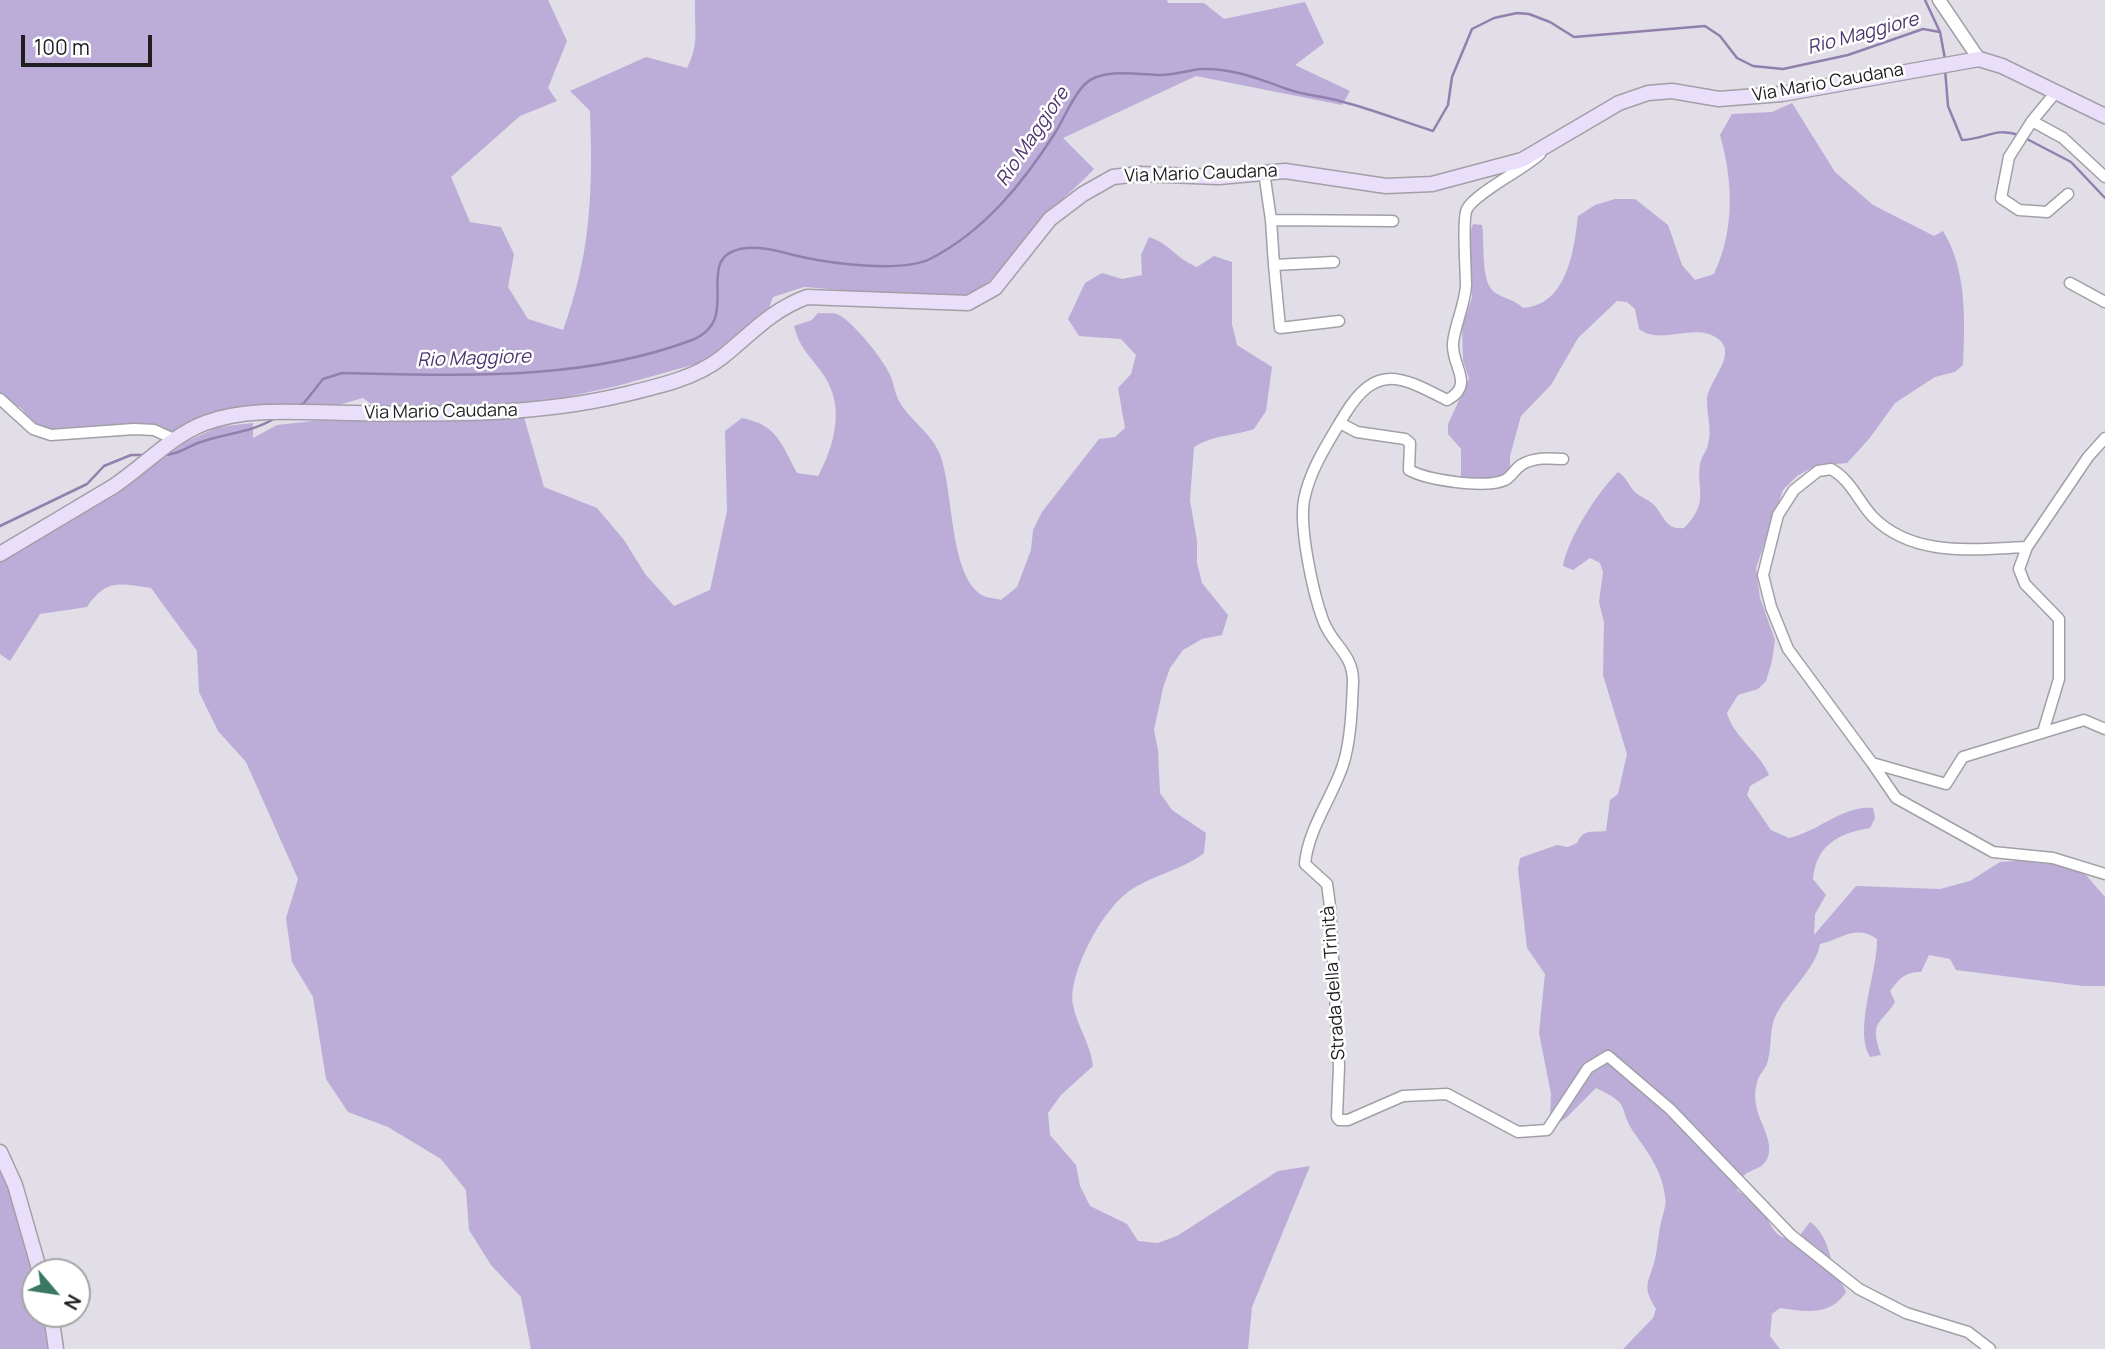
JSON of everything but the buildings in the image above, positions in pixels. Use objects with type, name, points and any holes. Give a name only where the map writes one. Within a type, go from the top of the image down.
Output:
[{"type":"main road","name":"Via Mario Caudana","points":[[0,554],[115,485],[176,440],[205,423],[234,416],[282,413],[468,414],[530,410],[621,395],[693,374],[720,359],[765,318],[784,305],[807,297],[968,303],[995,288],[1050,219],[1083,194],[1114,177],[1139,174],[1219,177],[1265,172],[1326,175],[1386,186],[1432,184],[1522,160],[1545,150],[1619,103],[1648,93],[1672,91],[1719,99],[1782,94],[1944,62],[1979,58],[2105,116]]},
{"type":"main road","points":[[0,1152],[15,1185],[36,1258]]},
{"type":"main road","points":[[53,1328],[55,1349]]},
{"type":"street","points":[[1939,0],[1979,58]]},
{"type":"street","points":[[2056,92],[2020,136],[2009,157],[2001,198],[2018,210],[2048,212],[2068,194]]},
{"type":"street","points":[[2032,121],[2063,138],[2105,177]]},
{"type":"street","name":"Strada della Trinità","points":[[1545,150],[1525,169],[1475,200],[1466,210],[1465,287],[1462,313],[1453,342],[1462,384],[1457,395],[1447,400],[1404,378],[1387,377],[1367,387],[1340,423],[1311,475],[1303,503],[1307,559],[1323,622],[1348,656],[1353,680],[1344,762],[1310,840],[1305,864],[1327,884],[1330,906],[1339,1066],[1339,1120],[1348,1120],[1402,1096],[1447,1094],[1518,1132],[1547,1130],[1588,1068],[1608,1056],[1670,1109],[1791,1235],[1859,1289],[1906,1313],[1968,1332],[1990,1349]]},
{"type":"street","points":[[1265,172],[1280,328],[1339,321]]},
{"type":"street","points":[[1271,220],[1392,221]]},
{"type":"street","points":[[1274,265],[1334,262]]},
{"type":"street","points":[[2070,283],[2105,302]]},
{"type":"street","points":[[0,399],[33,429],[51,435],[134,429],[154,430],[176,440]]},
{"type":"street","points":[[1340,423],[1357,432],[1405,439],[1410,443],[1409,470],[1420,477],[1493,483],[1506,480],[1521,465],[1541,458],[1563,459]]},
{"type":"street","points":[[2043,732],[2059,679],[2059,620],[2025,584],[2019,569],[2026,547],[2088,457],[2105,438]]},
{"type":"street","points":[[2026,547],[1966,550],[1926,545],[1874,518],[1842,475],[1831,469],[1818,471],[1794,490],[1777,515],[1763,575],[1771,607],[1788,649],[1896,799],[1993,852],[2053,858],[2105,874]]},
{"type":"street","points":[[1872,763],[1946,784],[1963,757],[2084,720],[2105,729]]},
{"type":"shaded area","points":[[0,0],[548,0],[567,41],[548,88],[557,101],[520,116],[451,177],[470,222],[501,227],[514,254],[508,287],[528,319],[563,330],[585,248],[591,168],[590,111],[570,91],[646,57],[687,68],[695,43],[695,0],[1167,0],[1168,3],[1204,3],[1224,19],[1305,2],[1324,43],[1295,65],[1350,91],[1342,105],[1196,76],[1063,138],[1094,169],[1052,210],[1002,270],[978,289],[964,295],[911,297],[804,287],[773,297],[769,308],[703,362],[617,386],[543,402],[490,406],[374,406],[363,398],[334,406],[300,405],[176,434],[133,425],[56,431],[35,425],[21,408],[0,396]]},
{"type":"shaded area","points":[[1792,103],[1835,172],[1873,205],[1934,236],[1943,231],[1957,262],[1963,296],[1963,365],[1955,372],[1935,377],[1895,403],[1869,439],[1847,463],[1815,466],[1797,476],[1783,490],[1756,568],[1760,598],[1775,640],[1772,661],[1766,681],[1758,689],[1738,695],[1727,713],[1735,730],[1765,766],[1769,775],[1750,786],[1747,795],[1771,830],[1789,838],[1851,811],[1873,808],[1875,818],[1870,828],[1839,837],[1824,849],[1819,857],[1813,879],[1826,895],[1815,914],[1814,935],[1856,886],[1940,889],[1970,881],[2000,862],[2049,859],[2086,875],[2105,897],[2105,986],[2083,986],[1956,970],[1950,959],[1929,955],[1921,972],[1903,977],[1890,991],[1895,1002],[1876,1029],[1881,1055],[1870,1057],[1864,1032],[1877,939],[1855,933],[1820,944],[1813,962],[1773,1022],[1767,1063],[1755,1091],[1758,1113],[1768,1140],[1768,1157],[1765,1163],[1743,1177],[1737,1190],[1760,1209],[1775,1231],[1784,1238],[1798,1238],[1810,1222],[1816,1227],[1824,1238],[1836,1275],[1846,1292],[1840,1300],[1825,1309],[1799,1311],[1780,1308],[1772,1314],[1770,1336],[1780,1349],[1623,1349],[1653,1318],[1656,1309],[1648,1284],[1665,1206],[1663,1187],[1654,1163],[1629,1125],[1623,1107],[1615,1099],[1596,1088],[1557,1124],[1550,1115],[1551,1094],[1539,1033],[1545,974],[1527,948],[1518,869],[1520,858],[1557,845],[1568,847],[1577,843],[1582,835],[1588,832],[1606,831],[1610,800],[1618,794],[1627,754],[1603,675],[1604,622],[1599,602],[1603,572],[1600,563],[1590,558],[1573,570],[1563,566],[1571,542],[1593,504],[1618,472],[1636,493],[1653,504],[1673,527],[1684,528],[1692,519],[1699,503],[1700,464],[1709,439],[1708,393],[1721,368],[1725,352],[1723,344],[1708,334],[1648,334],[1639,329],[1635,309],[1627,302],[1617,301],[1578,338],[1551,385],[1521,416],[1510,456],[1510,467],[1503,476],[1472,479],[1461,477],[1461,449],[1448,434],[1448,424],[1469,379],[1463,360],[1462,327],[1472,298],[1470,233],[1473,224],[1482,225],[1485,270],[1490,287],[1523,308],[1538,305],[1559,287],[1570,260],[1578,216],[1595,205],[1615,199],[1635,199],[1668,225],[1682,265],[1695,280],[1714,274],[1726,240],[1730,205],[1728,170],[1720,135],[1732,114],[1772,112]]},
{"type":"shaded area","points":[[1149,237],[1197,267],[1214,256],[1232,262],[1232,324],[1237,345],[1272,367],[1266,411],[1254,429],[1216,438],[1194,447],[1190,500],[1197,541],[1197,563],[1202,583],[1228,615],[1222,635],[1202,639],[1183,650],[1170,668],[1154,730],[1160,793],[1172,810],[1206,833],[1204,853],[1128,892],[1098,928],[1081,960],[1073,992],[1075,1013],[1093,1066],[1061,1095],[1048,1113],[1050,1135],[1076,1165],[1080,1186],[1090,1206],[1127,1224],[1138,1241],[1158,1243],[1177,1236],[1278,1171],[1310,1166],[1252,1307],[1248,1349],[531,1349],[521,1297],[491,1265],[469,1230],[466,1190],[441,1159],[388,1127],[348,1112],[326,1079],[313,997],[292,962],[286,918],[298,879],[246,762],[218,731],[199,692],[197,651],[151,588],[114,585],[101,591],[87,607],[40,614],[10,661],[0,654],[0,562],[109,498],[186,442],[218,427],[253,423],[253,438],[277,425],[322,420],[449,421],[524,417],[544,487],[597,508],[624,540],[646,575],[674,606],[710,590],[727,511],[725,431],[742,418],[763,425],[777,437],[797,473],[818,476],[833,440],[835,402],[825,377],[803,347],[794,326],[812,320],[818,313],[832,313],[853,326],[876,352],[888,370],[902,406],[935,445],[944,467],[962,566],[980,594],[1001,600],[1017,587],[1031,550],[1033,530],[1042,512],[1099,439],[1115,437],[1125,428],[1118,388],[1131,374],[1136,355],[1121,339],[1079,336],[1068,319],[1085,283],[1102,273],[1122,279],[1142,275],[1141,255]]},
{"type":"shaded area","points":[[0,1164],[30,1258],[21,1258],[21,1328],[48,1328],[50,1349],[0,1349]]},
{"type":"waterway","name":"Rio Maggiore","points":[[1925,0],[1940,32],[1945,59]]},
{"type":"waterway","name":"Rio Maggiore","points":[[298,406],[304,403],[323,379],[342,373],[475,375],[563,369],[650,354],[692,340],[707,330],[715,318],[721,262],[729,253],[746,248],[868,266],[920,263],[969,234],[1001,204],[1043,152],[1080,89],[1100,76],[1224,70],[1299,93],[1348,103],[1433,131],[1448,105],[1452,77],[1472,29],[1494,18],[1517,13],[1529,14],[1550,22],[1574,37],[1705,26],[1720,36],[1737,58],[1753,66],[1783,69],[1848,55],[1923,29],[1940,32]]},
{"type":"waterway","points":[[1945,69],[1948,106],[1962,140],[2003,132],[2019,135]]},
{"type":"waterway","points":[[2025,138],[2071,162],[2105,198]]},
{"type":"waterway","name":"Rio Maggiore","points":[[162,455],[177,453],[198,443],[248,430],[277,417]]},
{"type":"waterway","name":"Rio Maggiore","points":[[0,526],[87,484],[104,466],[131,455],[145,455]]}]
